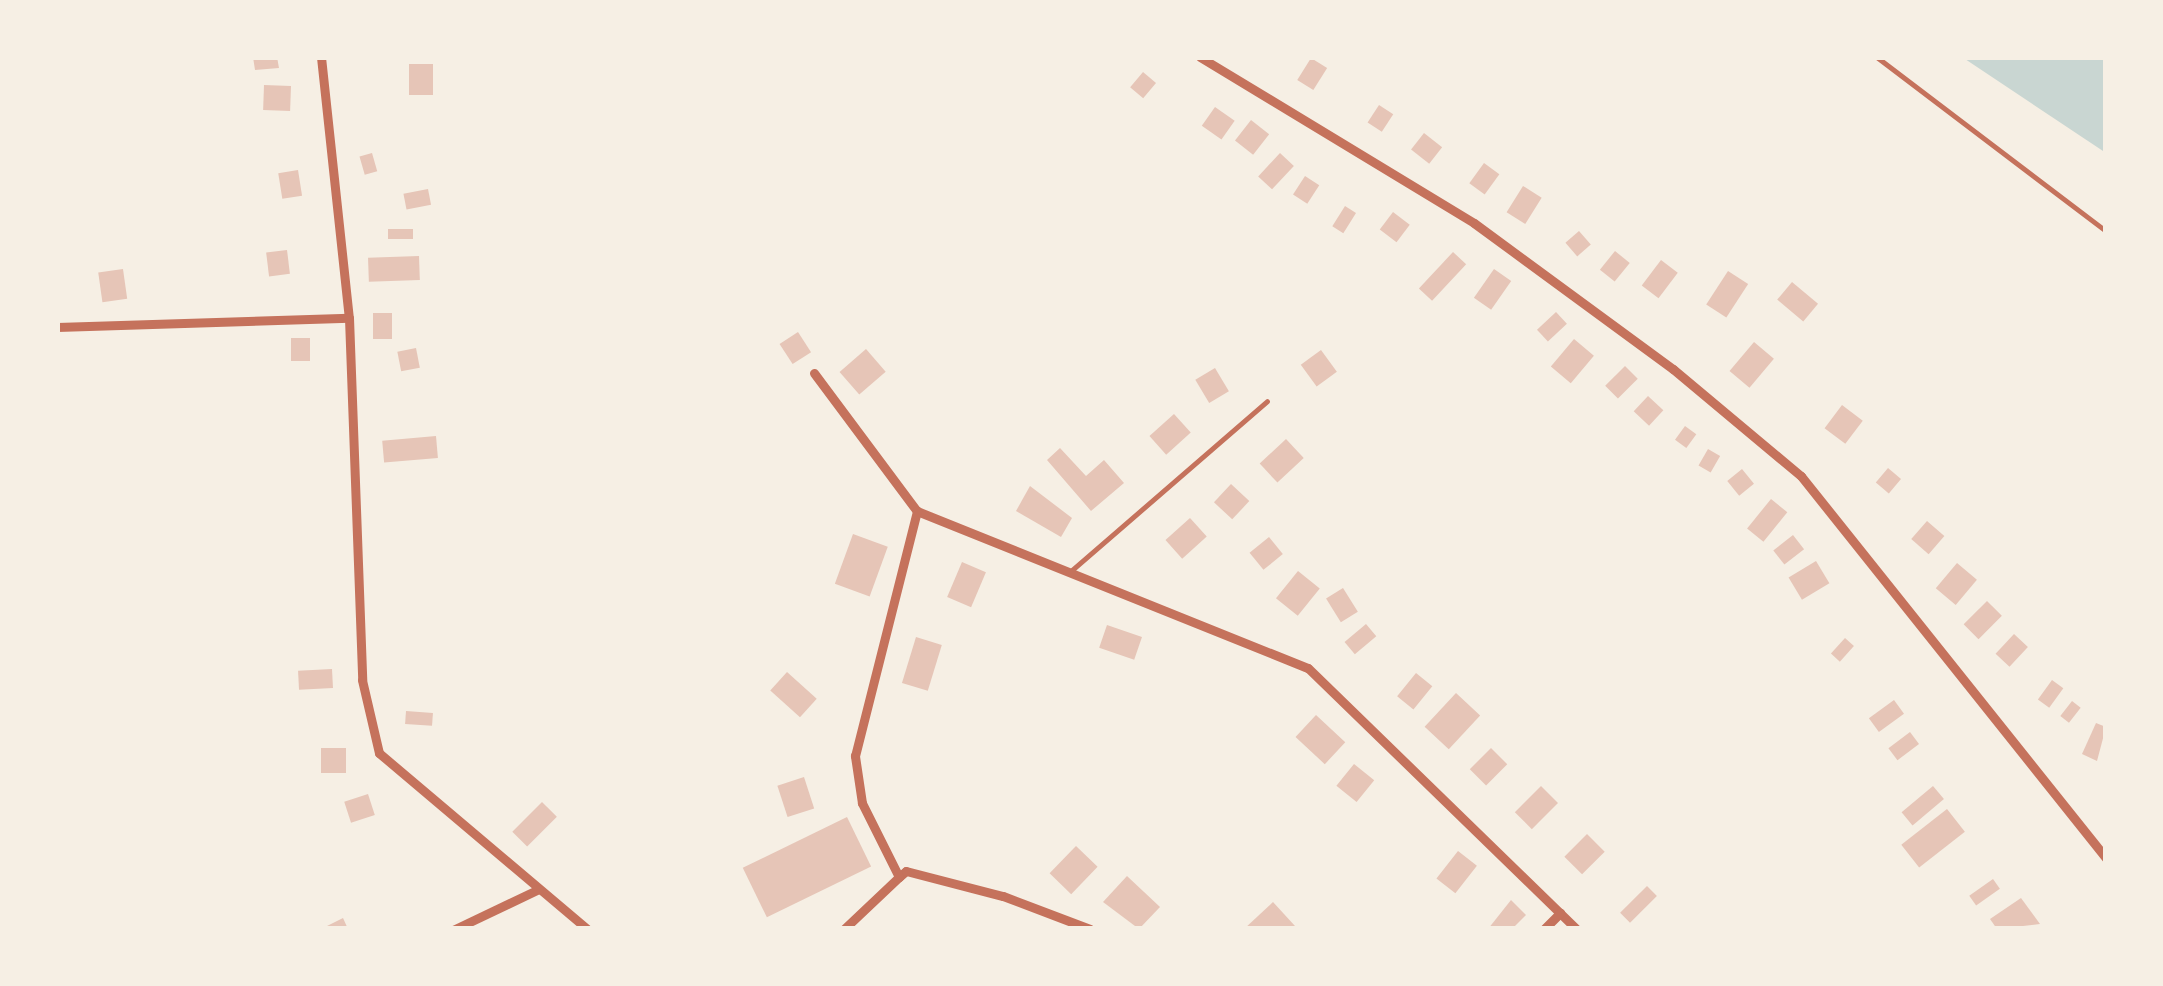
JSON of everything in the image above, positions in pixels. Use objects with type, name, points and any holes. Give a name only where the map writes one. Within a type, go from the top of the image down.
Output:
[{"type":"street","points":[[321,57],[349,318],[362,680],[379,753],[587,929]]},
{"type":"street","points":[[1200,57],[1474,223],[1673,369],[1801,476],[2106,858]]},
{"type":"street","points":[[57,327],[349,318]]},
{"type":"street","points":[[814,374],[917,512],[1308,668],[1576,929]]},
{"type":"street","points":[[898,877],[862,803],[854,756],[917,512]]},
{"type":"street","points":[[844,929],[906,871],[1003,896],[1090,929]]},
{"type":"street","points":[[455,929],[538,889]]},
{"type":"street","points":[[1544,929],[1560,913]]},
{"type":"lane","points":[[1877,57],[2106,231]]},
{"type":"lane","points":[[1072,571],[1267,401]]},
{"type":"shaded area","points":[[1962,57],[2106,57],[2106,153]]},
{"type":"building","points":[[253,57],[277,57],[279,68],[255,70]]},
{"type":"building","points":[[1311,58],[1327,68],[1313,90],[1297,80]]},
{"type":"building","points":[[409,64],[433,64],[433,95],[409,95]]},
{"type":"building","points":[[1143,72],[1156,83],[1143,98],[1130,87]]},
{"type":"building","points":[[264,85],[291,86],[290,111],[263,110]]},
{"type":"building","points":[[1379,105],[1393,114],[1382,132],[1368,123]]},
{"type":"building","points":[[1215,107],[1235,121],[1221,140],[1202,126]]},
{"type":"building","points":[[1251,120],[1269,134],[1253,155],[1235,140]]},
{"type":"building","points":[[1424,133],[1442,147],[1429,164],[1411,150]]},
{"type":"building","points":[[372,153],[377,171],[365,175],[360,157]]},
{"type":"building","points":[[1280,153],[1294,166],[1272,189],[1258,176]]},
{"type":"building","points":[[1484,163],[1499,174],[1485,194],[1469,183]]},
{"type":"building","points":[[298,170],[302,196],[282,199],[278,173]]},
{"type":"building","points":[[1305,176],[1319,185],[1307,204],[1293,194]]},
{"type":"building","points":[[1523,186],[1542,198],[1525,224],[1507,212]]},
{"type":"building","points":[[428,189],[431,205],[407,209],[403,194]]},
{"type":"building","points":[[1345,206],[1356,213],[1343,233],[1332,226]]},
{"type":"building","points":[[1393,212],[1410,225],[1397,242],[1380,230]]},
{"type":"building","points":[[388,229],[413,229],[413,239],[388,239]]},
{"type":"building","points":[[1579,231],[1591,245],[1577,256],[1565,243]]},
{"type":"building","points":[[287,250],[290,274],[269,276],[266,253]]},
{"type":"building","points":[[1615,251],[1630,263],[1615,282],[1600,270]]},
{"type":"building","points":[[1453,252],[1466,264],[1432,301],[1419,289]]},
{"type":"building","points":[[419,256],[420,280],[369,282],[368,258]]},
{"type":"building","points":[[1661,260],[1678,273],[1659,298],[1642,286]]},
{"type":"building","points":[[123,269],[127,299],[102,302],[98,272]]},
{"type":"building","points":[[1494,269],[1511,281],[1491,310],[1474,298]]},
{"type":"building","points":[[1728,271],[1748,284],[1726,318],[1706,305]]},
{"type":"building","points":[[1792,282],[1818,304],[1803,321],[1777,300]]},
{"type":"building","points":[[1556,312],[1567,324],[1548,341],[1537,330]]},
{"type":"building","points":[[373,313],[392,313],[392,339],[373,339]]},
{"type":"building","points":[[798,332],[811,352],[793,364],[780,344]]},
{"type":"building","points":[[291,338],[310,338],[310,361],[291,361]]},
{"type":"building","points":[[1574,339],[1594,356],[1571,383],[1551,367]]},
{"type":"building","points":[[1754,342],[1774,359],[1749,388],[1730,371]]},
{"type":"building","points":[[416,348],[420,368],[401,371],[397,352]]},
{"type":"building","points":[[866,349],[886,372],[859,395],[840,372]]},
{"type":"building","points":[[1321,350],[1337,372],[1317,387],[1301,365]]},
{"type":"building","points":[[1625,366],[1638,379],[1618,399],[1605,386]]},
{"type":"building","points":[[1215,368],[1229,391],[1209,403],[1195,380]]},
{"type":"building","points":[[1648,396],[1663,410],[1649,426],[1634,411]]},
{"type":"building","points":[[1842,405],[1863,421],[1845,444],[1825,428]]},
{"type":"building","points":[[1174,414],[1191,433],[1166,455],[1149,436]]},
{"type":"building","points":[[1685,426],[1696,434],[1686,448],[1675,440]]},
{"type":"building","points":[[436,436],[438,458],[384,463],[382,441]]},
{"type":"building","points":[[1286,439],[1304,458],[1277,483],[1260,464]]},
{"type":"building","points":[[1060,448],[1086,476],[1104,460],[1124,483],[1091,511],[1047,460]]},
{"type":"building","points":[[1708,449],[1720,456],[1711,472],[1698,465]]},
{"type":"building","points":[[1888,468],[1901,479],[1889,493],[1876,483]]},
{"type":"building","points":[[1742,469],[1754,484],[1739,496],[1727,481]]},
{"type":"building","points":[[1231,484],[1249,501],[1232,519],[1214,502]]},
{"type":"building","points":[[1030,486],[1072,518],[1061,537],[1016,511]]},
{"type":"building","points":[[1771,499],[1787,512],[1763,542],[1747,529]]},
{"type":"building","points":[[1190,518],[1207,537],[1182,559],[1165,540]]},
{"type":"building","points":[[1927,521],[1944,536],[1929,554],[1911,539]]},
{"type":"building","points":[[853,534],[888,547],[870,596],[835,584]]},
{"type":"building","points":[[1793,535],[1804,549],[1784,565],[1773,550]]},
{"type":"building","points":[[1269,537],[1283,554],[1263,570],[1250,553]]},
{"type":"building","points":[[1816,561],[1829,583],[1802,600],[1789,577]]},
{"type":"building","points":[[962,562],[986,572],[971,607],[947,597]]},
{"type":"building","points":[[1957,563],[1977,580],[1956,605],[1936,588]]},
{"type":"building","points":[[1298,571],[1320,589],[1298,616],[1276,598]]},
{"type":"building","points":[[1343,588],[1358,612],[1341,622],[1326,599]]},
{"type":"building","points":[[1987,601],[2002,616],[1979,639],[1964,624]]},
{"type":"building","points":[[1366,624],[1376,636],[1355,654],[1345,642]]},
{"type":"building","points":[[1107,625],[1142,637],[1134,660],[1099,648]]},
{"type":"building","points":[[2014,634],[2028,647],[2009,667],[1996,654]]},
{"type":"building","points":[[916,637],[942,645],[928,691],[902,683]]},
{"type":"building","points":[[1845,638],[1854,646],[1840,662],[1831,654]]},
{"type":"building","points":[[332,669],[333,688],[299,690],[298,671]]},
{"type":"building","points":[[787,672],[817,699],[800,717],[770,691]]},
{"type":"building","points":[[1416,673],[1432,686],[1413,710],[1397,696]]},
{"type":"building","points":[[2052,680],[2063,688],[2049,708],[2038,699]]},
{"type":"building","points":[[1456,693],[1480,716],[1449,749],[1425,727]]},
{"type":"building","points":[[1894,700],[1904,714],[1879,732],[1869,718]]},
{"type":"building","points":[[2072,701],[2081,708],[2069,723],[2060,716]]},
{"type":"building","points":[[406,711],[433,713],[432,726],[405,724]]},
{"type":"building","points":[[1316,715],[1345,742],[1325,764],[1296,737]]},
{"type":"building","points":[[2096,723],[2106,727],[2097,761],[2082,754]]},
{"type":"building","points":[[1910,732],[1919,744],[1897,760],[1888,748]]},
{"type":"building","points":[[321,748],[346,748],[346,773],[321,773]]},
{"type":"building","points":[[1491,748],[1507,764],[1486,785],[1470,769]]},
{"type":"building","points":[[1354,764],[1374,780],[1357,802],[1336,786]]},
{"type":"building","points":[[804,777],[814,808],[788,817],[777,786]]},
{"type":"building","points":[[1541,786],[1558,803],[1532,829],[1515,812]]},
{"type":"building","points":[[1933,786],[1944,799],[1913,825],[1902,812]]},
{"type":"building","points":[[368,794],[375,815],[351,823],[344,802]]},
{"type":"building","points":[[542,802],[557,817],[527,847],[512,832]]},
{"type":"building","points":[[1947,809],[1965,832],[1919,868],[1901,845]]},
{"type":"building","points":[[847,817],[871,866],[767,917],[743,868]]},
{"type":"building","points":[[1587,834],[1605,852],[1582,874],[1564,857]]},
{"type":"building","points":[[1076,846],[1098,867],[1071,894],[1050,873]]},
{"type":"building","points":[[1458,851],[1477,866],[1455,893],[1436,879]]},
{"type":"building","points":[[1127,876],[1160,907],[1139,929],[1103,902]]},
{"type":"building","points":[[1993,879],[2000,889],[1976,905],[1969,896]]},
{"type":"building","points":[[1647,886],[1657,896],[1630,923],[1620,913]]},
{"type":"building","points":[[2021,898],[2040,924],[1997,929],[1990,919]]},
{"type":"building","points":[[1511,900],[1526,915],[1512,929],[1488,929]]},
{"type":"building","points":[[1273,902],[1295,926],[1244,929]]},
{"type":"building","points":[[343,918],[348,929],[321,929]]}]
